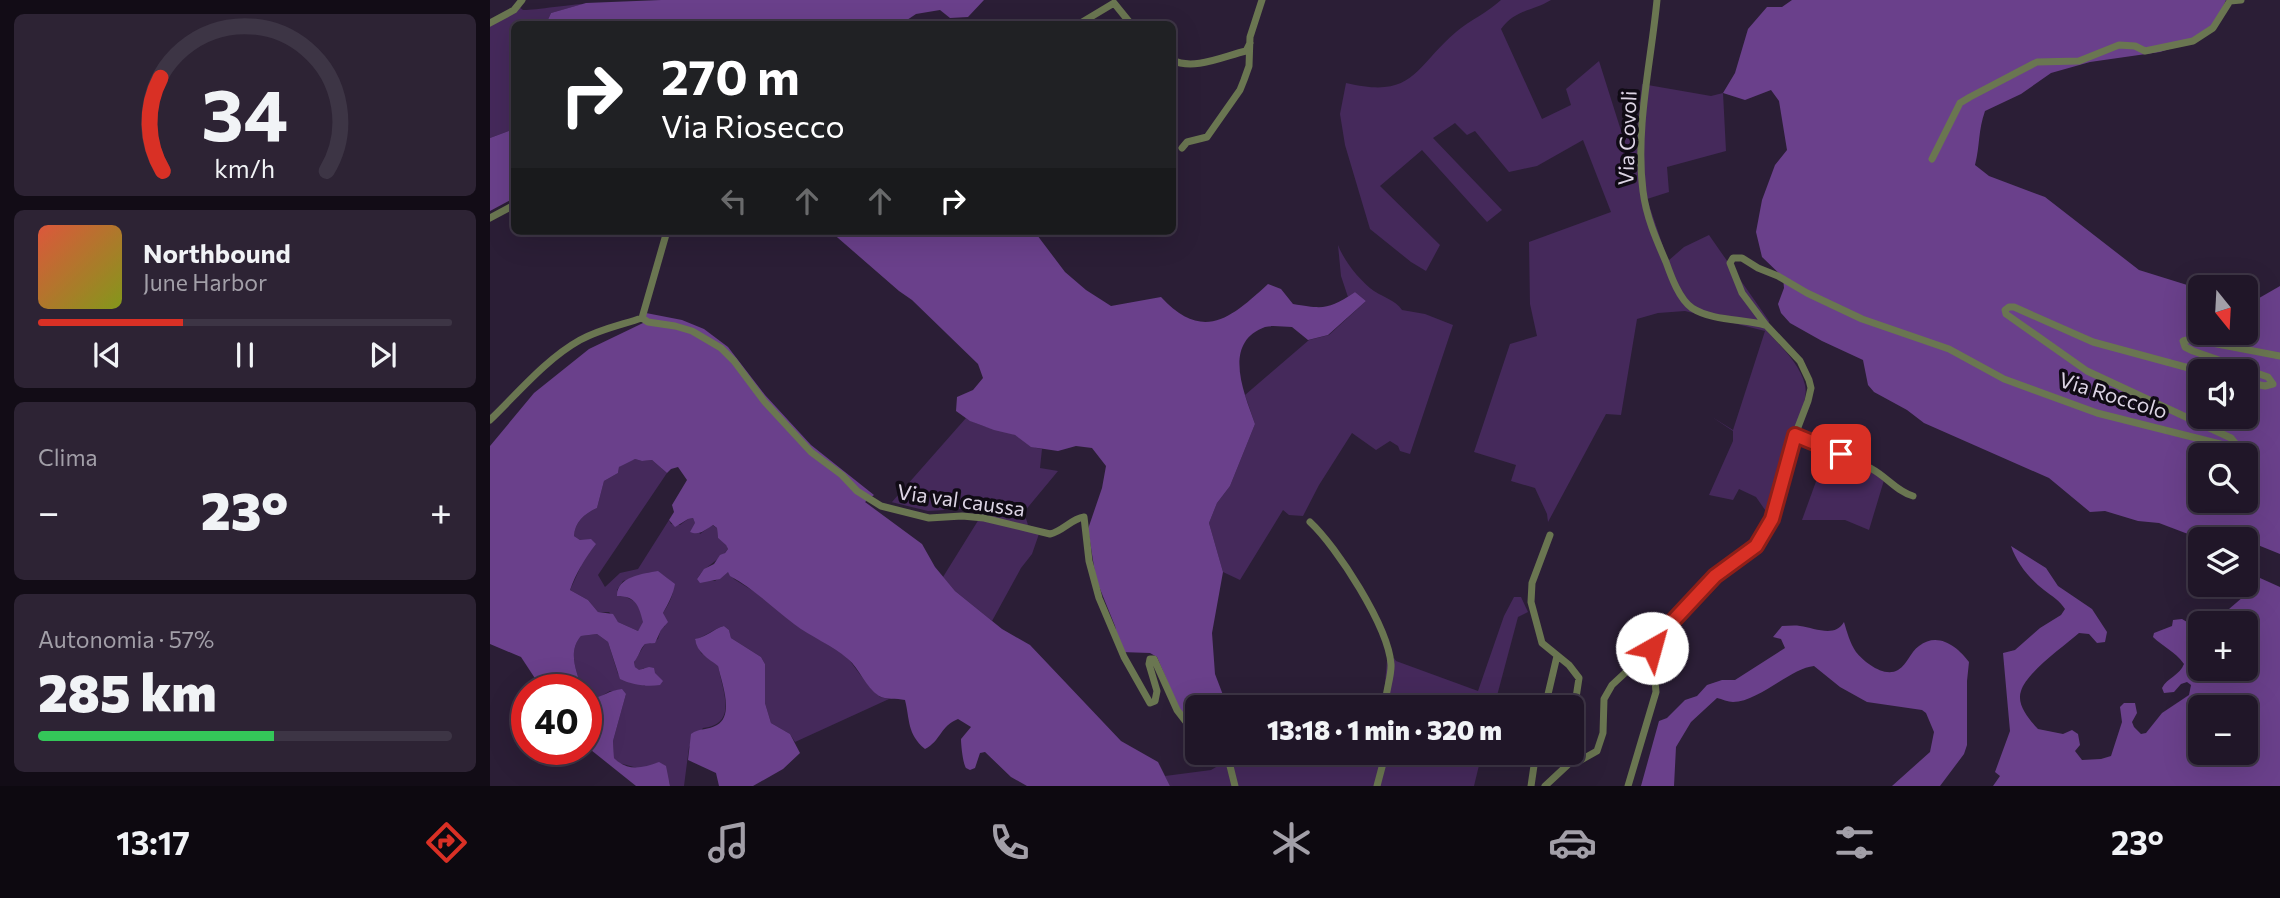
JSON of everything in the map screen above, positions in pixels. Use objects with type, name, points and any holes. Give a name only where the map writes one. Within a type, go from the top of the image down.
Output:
[{"type":"street","points":[[490,23],[514,10],[522,0]]},
{"type":"street","points":[[1176,61],[1186,64],[1204,62],[1246,51],[1262,0]]},
{"type":"street","name":"Via Covoli","points":[[1657,0],[1641,148],[1643,192],[1651,224],[1670,271],[1682,295],[1693,308],[1712,315],[1766,325]]},
{"type":"street","points":[[1932,159],[1960,103],[2037,62],[2078,61],[2119,45],[2135,46],[2145,51],[2193,41],[2213,28],[2230,1],[2241,0]]},
{"type":"street","points":[[1084,21],[1116,2],[1129,21]]},
{"type":"street","points":[[1182,148],[1187,142],[1207,137],[1240,90],[1249,66],[1250,42]]},
{"type":"street","points":[[490,218],[511,207]]},
{"type":"street","points":[[490,420],[560,354],[579,341],[611,327],[642,318],[666,235]]},
{"type":"street","name":"Via Roccolo","points":[[1766,325],[1742,293],[1732,273],[1730,263],[1736,257],[1778,275],[1807,293],[1862,319],[1949,349],[2004,379],[2097,414],[2232,447],[2235,443],[2231,438],[2212,429]]},
{"type":"street","name":"Via Roccolo","points":[[2188,368],[2093,342],[2014,307],[2005,310],[2006,314],[2087,370],[2188,418]]},
{"type":"street","name":"Via val caussa","points":[[642,318],[692,331],[721,348],[764,401],[811,452],[842,475],[857,491],[887,509],[929,518],[984,518],[1050,534],[1056,533],[1077,518],[1084,517],[1089,561],[1096,586],[1124,657],[1150,703],[1155,701],[1157,695],[1149,664],[1150,659],[1154,659],[1177,710],[1185,720]]},
{"type":"street","points":[[1584,758],[1597,751],[1603,733],[1604,699],[1612,685],[1652,648],[1715,576],[1756,546],[1772,519],[1811,388],[1800,361],[1766,325]]},
{"type":"street","points":[[2216,359],[2185,347],[2183,341],[2191,339],[2280,356]]},
{"type":"street","points":[[2258,373],[2271,378],[2273,384],[2258,384]]},
{"type":"street","points":[[1795,435],[1857,460],[1885,477],[1903,493],[1913,496]]},
{"type":"street","points":[[1310,522],[1320,531],[1351,573],[1384,635],[1391,665],[1386,695]]},
{"type":"street","points":[[1550,535],[1532,583],[1530,598],[1542,643],[1574,671],[1580,682],[1578,695]]},
{"type":"street","points":[[1628,786],[1656,692],[1652,648]]},
{"type":"street","points":[[1548,695],[1557,656]]},
{"type":"street","points":[[1230,765],[1235,786]]},
{"type":"street","points":[[1377,786],[1383,765]]},
{"type":"street","points":[[1531,786],[1534,765]]},
{"type":"street","points":[[1545,786],[1568,765]]},
{"type":"shaded area","points":[[661,0],[984,0],[968,17],[950,18],[940,10],[916,14],[906,21],[547,21],[551,13],[586,3]]},
{"type":"shaded area","points":[[1501,0],[1551,0],[1518,14],[1501,29],[1542,119],[1571,105],[1566,89],[1599,61],[1623,137],[1636,140],[1642,84],[1711,96],[1723,93],[1726,151],[1667,167],[1669,192],[1647,199],[1668,261],[1684,247],[1709,235],[1769,321],[1767,331],[1803,377],[1805,399],[1789,443],[1770,517],[1756,497],[1739,489],[1733,500],[1709,495],[1733,441],[1733,431],[1712,417],[1733,430],[1765,331],[1685,311],[1658,313],[1637,319],[1621,415],[1606,414],[1548,522],[1535,488],[1511,481],[1516,465],[1474,452],[1510,344],[1537,336],[1530,304],[1529,242],[1611,212],[1583,140],[1537,166],[1509,172],[1475,131],[1467,135],[1455,123],[1433,138],[1502,210],[1487,222],[1422,150],[1380,186],[1440,245],[1426,271],[1370,229],[1345,145],[1340,114],[1346,83],[1368,87],[1399,84],[1420,69],[1456,32]]},
{"type":"shaded area","points":[[1792,0],[2226,0],[2218,18],[2203,38],[2160,52],[2090,62],[2051,73],[2021,94],[1985,111],[1975,165],[1989,176],[2045,197],[2139,270],[2188,285],[2188,345],[2258,345],[2258,299],[2280,286],[2280,554],[2258,545],[2258,527],[2188,527],[2188,534],[2159,523],[2138,521],[2105,511],[2090,512],[2049,478],[1924,423],[1874,392],[1868,385],[1863,360],[1790,323],[1781,313],[1778,304],[1784,288],[1783,277],[1762,257],[1756,232],[1762,200],[1775,165],[1787,150],[1779,101],[1771,90],[1745,100],[1723,93],[1735,73],[1748,29],[1767,7],[1782,7]]},
{"type":"shaded area","points":[[583,4],[551,13],[547,21],[511,21],[511,130],[490,138],[490,20],[519,6],[526,10]]},
{"type":"shaded area","points":[[511,130],[511,200],[490,211],[490,138]]},
{"type":"shaded area","points":[[835,235],[1037,235],[1065,272],[1111,306],[1161,297],[1176,311],[1190,319],[1203,322],[1229,315],[1268,284],[1281,289],[1293,304],[1325,307],[1355,292],[1366,301],[1328,335],[1308,340],[1292,327],[1268,326],[1252,335],[1243,345],[1240,357],[1242,385],[1255,424],[1230,486],[1217,503],[1209,523],[1223,572],[1212,633],[1215,674],[1223,695],[1185,695],[1185,716],[1179,709],[1157,657],[1150,653],[1121,652],[1115,626],[1096,579],[1088,529],[1102,488],[1106,466],[1092,448],[1076,446],[1058,451],[1031,447],[1015,435],[970,421],[956,411],[957,397],[973,390],[983,378],[978,364],[912,300]]},
{"type":"shaded area","points":[[1338,245],[1353,270],[1374,291],[1393,301],[1402,310],[1425,314],[1453,325],[1410,454],[1400,451],[1398,446],[1390,441],[1376,450],[1352,433],[1303,516],[1289,515],[1283,510],[1240,580],[1223,572],[1209,523],[1217,503],[1230,486],[1255,424],[1245,395],[1309,340],[1329,335],[1366,301],[1355,292],[1348,297],[1341,276]]},
{"type":"shaded area","points":[[646,313],[682,320],[704,329],[728,347],[765,395],[811,445],[874,495],[865,502],[922,544],[935,567],[955,591],[1002,629],[1030,645],[1121,741],[1158,762],[1170,786],[1027,786],[1011,777],[985,752],[980,753],[975,768],[970,770],[964,763],[961,739],[971,727],[958,719],[925,749],[912,732],[905,700],[879,696],[848,659],[794,624],[728,572],[720,579],[700,583],[697,579],[704,569],[714,564],[728,549],[718,538],[717,528],[713,525],[702,532],[693,533],[690,532],[695,523],[693,518],[675,527],[669,520],[674,512],[672,505],[687,480],[678,467],[667,473],[652,460],[635,459],[619,467],[618,473],[604,481],[597,508],[581,519],[576,527],[574,536],[580,540],[591,539],[596,544],[581,566],[570,590],[588,600],[598,612],[613,614],[618,622],[638,631],[643,622],[640,611],[633,600],[617,596],[621,584],[632,577],[658,571],[675,584],[663,613],[668,622],[655,643],[645,644],[634,662],[639,670],[654,668],[663,681],[660,685],[640,685],[620,679],[608,642],[597,634],[581,636],[577,642],[574,662],[578,674],[532,674],[521,657],[490,644],[490,446],[534,393],[589,349],[643,323]]},
{"type":"shaded area","points":[[966,418],[1013,434],[1042,449],[1040,468],[1058,471],[1024,512],[1028,525],[1040,531],[1032,554],[1021,568],[992,621],[955,591],[943,577],[984,511],[928,511],[887,501],[892,502]]},
{"type":"shaded area","points":[[1826,454],[1885,477],[1869,530],[1845,520],[1802,520]]},
{"type":"shaded area","points":[[652,460],[667,473],[598,575],[605,587],[620,573],[638,569],[669,520],[671,524],[680,525],[693,518],[700,534],[712,525],[717,528],[718,538],[728,549],[697,579],[715,581],[728,571],[734,579],[766,599],[795,624],[847,657],[880,697],[889,699],[795,742],[790,734],[771,723],[765,703],[765,664],[761,657],[731,638],[729,630],[724,626],[695,640],[701,653],[718,665],[726,704],[721,720],[703,728],[689,747],[684,786],[670,786],[669,781],[619,763],[614,758],[613,741],[626,694],[610,691],[602,696],[602,674],[578,674],[574,655],[577,642],[581,636],[597,634],[608,642],[618,674],[645,686],[644,668],[639,671],[634,662],[645,644],[658,639],[665,626],[663,613],[672,595],[671,582],[662,574],[656,573],[623,581],[617,590],[634,601],[644,622],[638,631],[618,622],[609,612],[598,612],[588,600],[570,590],[581,566],[580,540],[574,536],[576,527],[584,516],[597,508],[604,481],[618,473],[619,467],[627,461]]},
{"type":"shaded area","points":[[2011,546],[2046,568],[2058,586],[2092,609],[2107,632],[2105,642],[2097,643],[2089,634],[2079,633],[2030,676],[2020,696],[2025,712],[2038,729],[2063,734],[2072,730],[2078,734],[2080,745],[2075,751],[2082,760],[2111,756],[2122,722],[2120,707],[2124,703],[2135,703],[2137,713],[2132,722],[2141,734],[2146,733],[2162,713],[2188,696],[2188,765],[2258,765],[2258,695],[2189,695],[2191,685],[2187,682],[2174,692],[2164,693],[2164,685],[2184,664],[2153,637],[2154,633],[2172,626],[2173,620],[2182,619],[2188,623],[2188,681],[2258,681],[2258,611],[2227,611],[2243,597],[2258,597],[2258,578],[2280,587],[2280,786],[1993,786],[2000,776],[1995,772],[2010,731],[2003,653],[2015,650],[2040,628],[2061,615],[2065,609],[2020,565]]},
{"type":"shaded area","points":[[1514,597],[1521,597],[1528,612],[1518,617],[1497,695],[1384,695],[1387,660],[1394,658],[1478,691],[1504,616]]},
{"type":"shaded area","points":[[1844,622],[1856,652],[1869,664],[1887,672],[1898,670],[1916,649],[1933,640],[1953,646],[1969,662],[1967,745],[1964,754],[1940,786],[1892,786],[1930,752],[1934,732],[1926,713],[1922,710],[1867,702],[1840,687],[1814,666],[1795,672],[1743,701],[1731,702],[1717,698],[1691,722],[1676,747],[1674,786],[1641,786],[1659,721],[1667,718],[1685,700],[1697,696],[1707,685],[1722,680],[1735,680],[1785,648],[1781,639],[1773,637],[1782,626],[1830,631]]},
{"type":"shaded area","points":[[724,626],[729,630],[731,638],[761,657],[765,664],[765,703],[771,723],[790,734],[800,753],[783,769],[753,786],[719,786],[716,773],[688,760],[691,734],[717,725],[725,714],[726,706],[718,666],[701,652],[695,639]]},
{"type":"shaded area","points":[[622,689],[626,694],[613,741],[614,758],[635,768],[659,762],[666,766],[670,786],[636,786],[602,759],[602,696]]},
{"type":"shaded area","points":[[1220,765],[1479,765],[1474,786],[1170,786],[1165,776],[1211,770]]},
{"type":"route","points":[[1652,648],[1715,576],[1756,546],[1772,519],[1795,435],[1841,454]]}]
